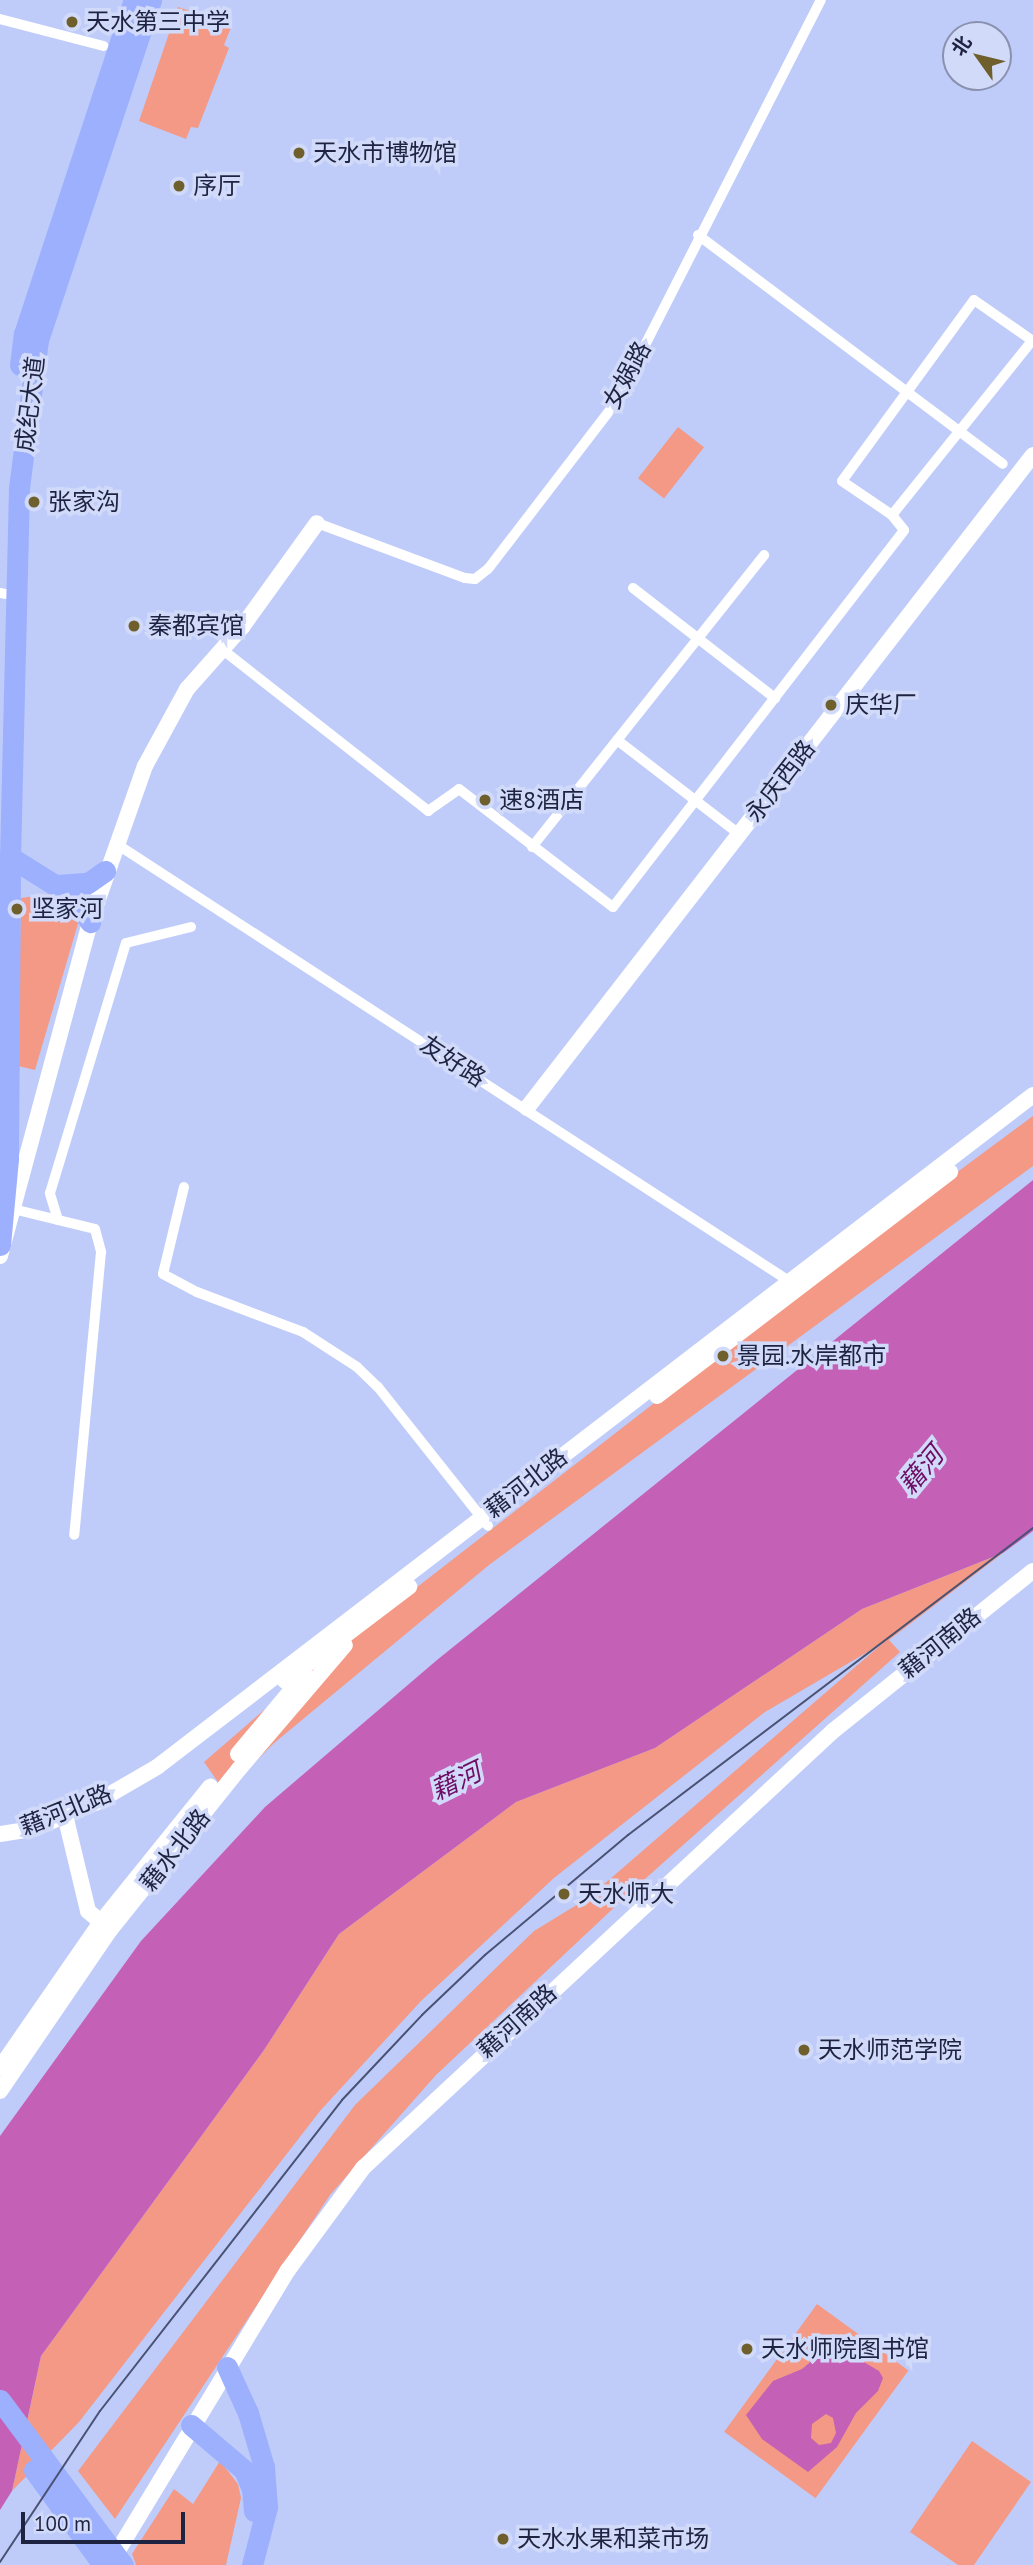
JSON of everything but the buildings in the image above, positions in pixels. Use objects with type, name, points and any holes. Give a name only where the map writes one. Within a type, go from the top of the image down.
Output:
[{"type":"highway","name":"成纪大道","points":[[0,1245],[8,1159],[2,594],[7,473],[24,334],[134,0]]},
{"type":"highway","name":"成纪大道","points":[[5,858],[19,488],[38,340],[151,0]]},
{"type":"highway","points":[[5,858],[74,897],[90,922]]},
{"type":"highway","points":[[57,885],[88,883],[105,871]]},
{"type":"highway","points":[[227,2367],[248,2413],[264,2467],[267,2507],[253,2565]]},
{"type":"highway","points":[[0,2400],[123,2565]]},
{"type":"highway","points":[[0,2423],[103,2565]]},
{"type":"highway","points":[[191,2425],[230,2454],[253,2489],[254,2510],[242,2565]]},
{"type":"main road","name":"永庆西路","points":[[527,1108],[1033,455]]},
{"type":"main road","points":[[0,1256],[105,871],[145,766],[179,702],[223,650],[317,523]]},
{"type":"main road","name":"藉河北路","points":[[486,1521],[789,1281],[1033,1095]]},
{"type":"main road","name":"藉河北路","points":[[0,1845],[39,1838],[157,1767],[360,1617],[1033,1108]]},
{"type":"main road","name":"藉河南路","points":[[110,2565],[191,2425],[288,2270],[382,2149],[833,1731],[1033,1571]]},
{"type":"main road","name":"藉河北路","points":[[0,1835],[67,1820],[163,1776],[320,1656],[360,1617]]},
{"type":"main road","name":"藉水北路","points":[[0,2091],[106,1926],[360,1617]]},
{"type":"main road","name":"藉水北路","points":[[0,2068],[106,1926],[320,1656]]},
{"type":"main road","points":[[67,1820],[88,1911],[106,1926]]},
{"type":"street","name":"女娲路","points":[[317,523],[475,579],[488,569],[616,402],[698,235],[821,0]]},
{"type":"street","points":[[0,19],[104,46]]},
{"type":"street","points":[[698,235],[1003,464]]},
{"type":"street","points":[[223,650],[428,811],[459,789],[613,907],[904,530],[892,515],[842,481],[974,300],[1033,341],[892,515]]},
{"type":"street","points":[[532,847],[764,555]]},
{"type":"street","points":[[633,588],[775,698]]},
{"type":"street","points":[[617,740],[739,834]]},
{"type":"street","name":"友好路","points":[[115,844],[527,1108],[789,1281]]},
{"type":"street","points":[[58,1220],[50,1193],[126,943],[191,927]]},
{"type":"street","points":[[184,1187],[163,1274],[197,1292],[303,1332],[357,1367],[486,1521]]},
{"type":"street","points":[[13,1209],[95,1229],[101,1252],[74,1535]]},
{"type":"shaded area","points":[[178,7],[232,25],[224,45],[229,48],[198,128],[191,127],[186,139],[139,121]]},
{"type":"shaded area","points":[[678,427],[704,447],[664,499],[638,478]]},
{"type":"shaded area","points":[[50,894],[68,899],[80,917],[35,1070],[18,1066],[21,898]]},
{"type":"shaded area","points":[[1033,1116],[1033,1166],[489,1565],[273,1744],[225,1792],[204,1762],[309,1671],[832,1265]]},
{"type":"shaded area","points":[[1003,1553],[889,1640],[900,1652],[636,1887],[436,2075],[330,2195],[115,2519],[78,2471],[355,2105],[534,1931],[588,1898],[883,1643],[765,1712],[554,1878],[421,2001],[320,2111],[79,2422],[12,2491],[41,2356],[264,2050],[339,1934],[516,1802],[655,1748],[862,1609]]},
{"type":"shaded area","points":[[817,2304],[908,2370],[816,2498],[724,2432]]},
{"type":"shaded area","points":[[972,2441],[1031,2482],[974,2565],[958,2565],[910,2532]]},
{"type":"shaded area","points":[[220,2461],[238,2484],[241,2498],[226,2565],[136,2565],[132,2554],[174,2489],[193,2504]]},
{"type":"water","name":"藉河","points":[[1033,1180],[1033,1531],[1003,1553],[862,1609],[655,1748],[516,1802],[339,1934],[264,2050],[41,2356],[12,2491],[0,2510],[0,2136],[141,1941],[265,1807],[437,1660]]},
{"type":"water","points":[[840,2348],[879,2371],[883,2378],[878,2391],[856,2413],[837,2447],[808,2472],[762,2439],[746,2415],[773,2381],[802,2369],[825,2350]],"holes":[[[826,2414],[833,2418],[836,2433],[831,2443],[819,2445],[811,2438],[812,2424]]]},
{"type":"tram line","points":[[0,2562],[100,2411],[342,2100],[422,2015],[485,1955],[628,1835],[1033,1528]]},
{"type":"place","name":"天水第三中学","points":[[72,22]]},
{"type":"place","name":"天水市博物馆","points":[[299,153]]},
{"type":"place","name":"序厅","points":[[179,186]]},
{"type":"place","name":"张家沟","points":[[34,502]]},
{"type":"place","name":"秦都宾馆","points":[[134,626]]},
{"type":"place","name":"庆华厂","points":[[831,705]]},
{"type":"place","name":"速8酒店","points":[[485,800]]},
{"type":"place","name":"坚家河","points":[[17,909]]},
{"type":"place","name":"景园.水岸都市","points":[[723,1356]]},
{"type":"place","name":"天水师大","points":[[564,1894]]},
{"type":"place","name":"天水师范学院","points":[[804,2050]]},
{"type":"place","name":"天水师院图书馆","points":[[747,2349]]},
{"type":"place","name":"天水水果和菜市场","points":[[503,2539]]}]
